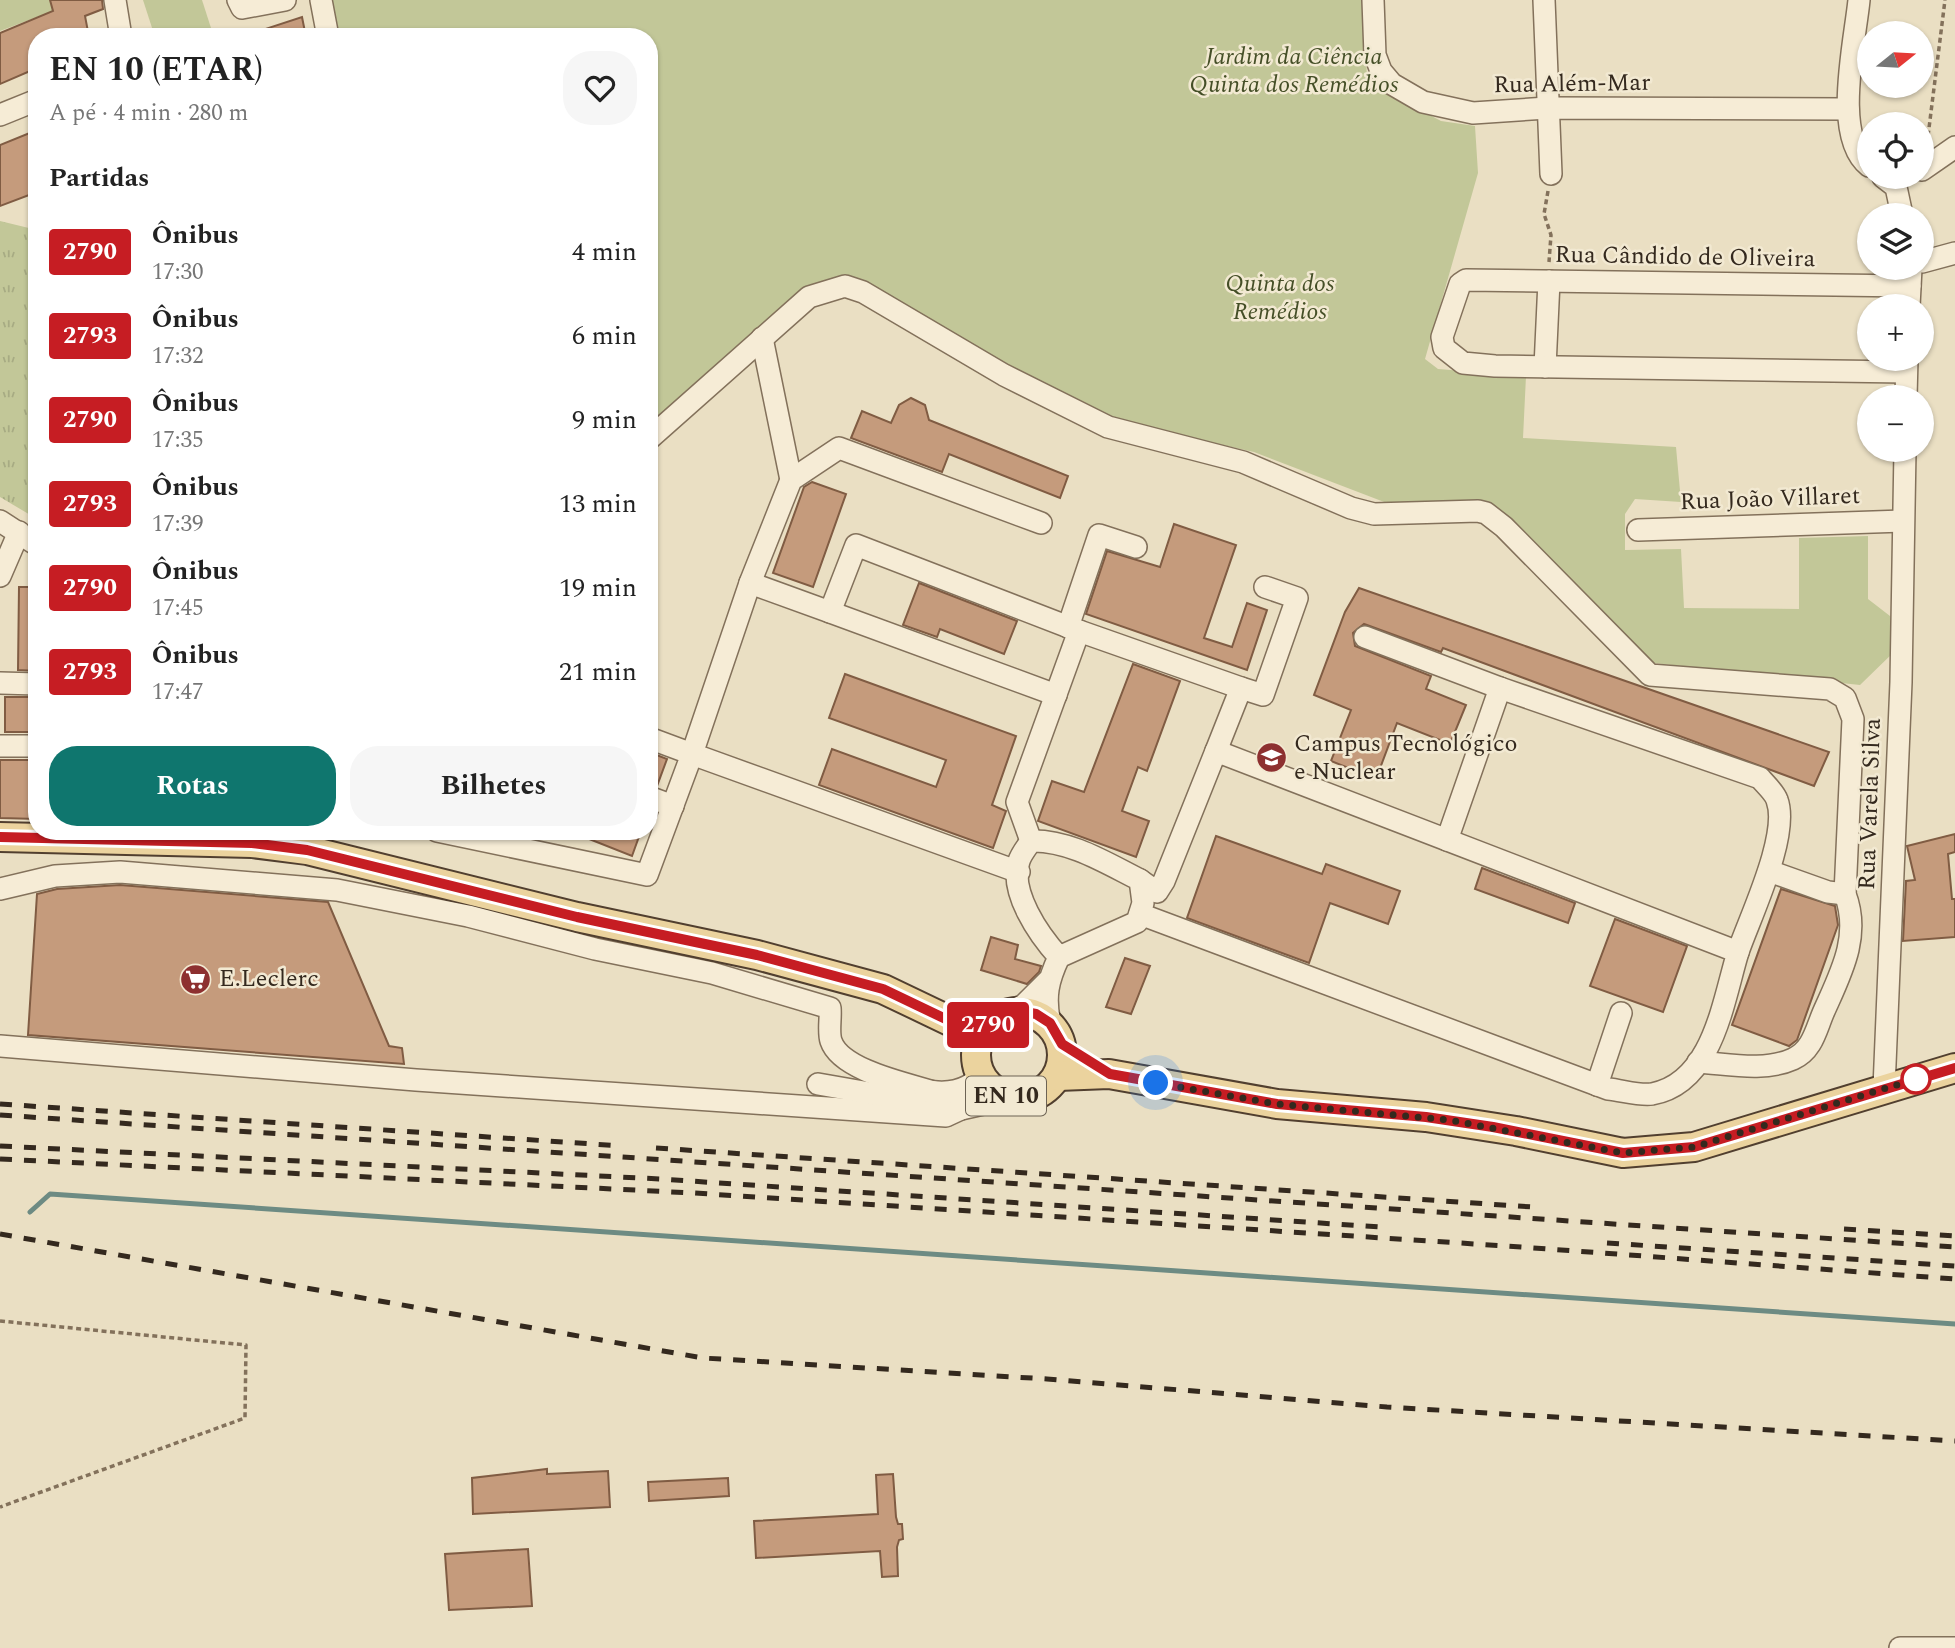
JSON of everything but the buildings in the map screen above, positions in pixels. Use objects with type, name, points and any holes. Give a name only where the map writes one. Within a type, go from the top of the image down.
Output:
[{"type":"main road","name":"EN 10","points":[[0,837],[28,838]]},
{"type":"main road","name":"EN 10","points":[[126,840],[252,843],[310,840],[577,917],[770,958],[883,989],[952,1022],[989,1030]]},
{"type":"main road","name":"EN 10","points":[[1056,1034],[1063,1060],[1058,1076],[1038,1095],[1010,1098],[999,1093],[981,1077],[976,1063],[989,1030],[1020,1011],[1036,1014],[1056,1034],[1110,1074]]},
{"type":"main road","name":"EN 10","points":[[1058,1076],[1110,1074],[1277,1104],[1465,1123],[1623,1153],[1694,1147],[1805,1116],[1884,1088],[1955,1068]]},
{"type":"street","points":[[115,0],[120,28]]},
{"type":"street","points":[[238,0],[242,8],[285,0]]},
{"type":"street","points":[[321,0],[326,28]]},
{"type":"street","name":"Rua Além-Mar","points":[[1373,0],[1375,55],[1381,71],[1392,83],[1423,102],[1473,113],[1547,108],[1848,109]]},
{"type":"street","points":[[1544,0],[1551,174]]},
{"type":"street","points":[[1857,151],[1848,109],[1859,0]]},
{"type":"street","points":[[0,116],[28,104]]},
{"type":"street","points":[[1934,159],[1955,146]]},
{"type":"street","points":[[1934,259],[1955,253]]},
{"type":"street","name":"Rua Cândido de Oliveira","points":[[1545,367],[1463,363],[1444,348],[1442,337],[1460,284],[1466,280],[1910,287]]},
{"type":"street","points":[[1549,281],[1545,367],[1857,365]]},
{"type":"street","points":[[658,431],[809,297],[836,288],[854,289],[1004,374],[1108,427],[1242,462],[1351,508],[1374,514],[1486,513],[1504,527],[1650,675],[1830,689],[1845,698],[1853,719],[1845,894],[1852,913],[1846,964],[1807,1051],[1791,1060],[1757,1067],[1698,1062]]},
{"type":"street","points":[[482,840],[647,875],[692,754],[750,583],[791,480],[762,338]]},
{"type":"street","points":[[791,480],[839,448],[1041,523]]},
{"type":"street","name":"Rua Varela Silva","points":[[1884,1088],[1901,682],[1905,462]]},
{"type":"street","name":"Rua João Villaret","points":[[1638,530],[1903,521]]},
{"type":"street","points":[[0,576],[9,526],[28,539]]},
{"type":"street","points":[[1031,841],[1017,802],[1056,695],[1098,535],[1136,547]]},
{"type":"street","points":[[830,612],[856,544],[1074,629],[1263,695],[1297,598],[1265,587]]},
{"type":"street","points":[[750,583],[1056,695]]},
{"type":"street","points":[[1140,914],[1597,1085],[1651,1094],[1682,1082],[1710,1044],[1738,952],[1769,871],[1778,834],[1777,800],[1760,778],[1500,688],[1365,636]]},
{"type":"street","points":[[0,683],[28,684]]},
{"type":"street","points":[[1031,841],[1049,841],[1080,851],[1140,880],[1157,892],[1164,881],[1241,688]]},
{"type":"street","points":[[1447,840],[1500,688]]},
{"type":"street","points":[[658,741],[1018,872]]},
{"type":"street","points":[[0,746],[28,746]]},
{"type":"street","points":[[1216,751],[1738,952]]},
{"type":"street","points":[[658,800],[673,806]]},
{"type":"street","points":[[1031,841],[1019,861],[1018,888],[1044,940],[1059,957]]},
{"type":"street","points":[[1769,871],[1828,892],[1845,894]]},
{"type":"street","points":[[0,889],[55,876],[120,872],[337,890],[468,916],[595,950],[712,973],[830,1008],[830,1040],[840,1056],[862,1069],[937,1093]]},
{"type":"street","points":[[1056,1034],[1045,1004],[1048,981],[1059,957],[1137,922],[1143,904],[1140,880]]},
{"type":"street","points":[[989,1030],[1024,1005],[1048,981]]},
{"type":"street","points":[[1597,1085],[1621,1013]]},
{"type":"street","points":[[0,1046],[416,1080],[946,1116],[961,1109],[1010,1098]]},
{"type":"street","points":[[961,1109],[818,1080],[953,1093],[970,1087],[981,1077]]},
{"type":"street","points":[[1900,1648],[1955,1648]]},
{"type":"path","points":[[1921,112],[1945,0]]},
{"type":"path","points":[[1549,281],[1551,235],[1544,215],[1551,174]]},
{"type":"path","points":[[0,1321],[246,1345],[245,1418],[0,1507]]},
{"type":"green space","points":[[0,0],[50,0],[53,11],[0,31]]},
{"type":"green space","points":[[143,0],[202,0],[211,28],[152,28]]},
{"type":"green space","name":"Quinta dos Remédios","points":[[331,0],[1364,0],[1367,82],[1441,121],[1475,126],[1478,173],[1425,359],[1438,369],[1526,376],[1523,438],[1676,447],[1681,502],[1635,499],[1625,514],[1625,550],[1681,549],[1684,608],[1799,609],[1799,538],[1868,536],[1868,599],[1890,616],[1896,650],[1860,685],[1654,663],[1489,506],[1392,505],[1254,452],[1097,417],[848,279],[658,421],[658,28],[337,28]]},
{"type":"green space","points":[[0,221],[28,228],[28,514],[0,497]]},
{"type":"waterway","points":[[30,1212],[50,1194],[1955,1324]]},
{"type":"railway","points":[[0,1104],[622,1146]]},
{"type":"railway","points":[[0,1115],[1955,1247]]},
{"type":"railway","points":[[0,1146],[660,1179],[1380,1227]]},
{"type":"railway","points":[[656,1148],[1533,1207]]},
{"type":"railway","points":[[0,1159],[694,1193],[1521,1247],[1955,1279]]},
{"type":"railway","points":[[1844,1229],[1955,1236]]},
{"type":"railway","points":[[0,1234],[703,1358],[1047,1379],[1387,1407],[1955,1441]]},
{"type":"railway","points":[[1607,1243],[1955,1266]]},
{"type":"bus line","name":"2790","points":[[0,837],[28,838]]},
{"type":"bus line","name":"2790","points":[[92,840],[252,843],[307,850],[577,917],[757,955],[883,989],[952,1022],[986,1026],[1004,1014],[1020,1011],[1036,1014],[1050,1023],[1062,1044],[1110,1074],[1277,1104],[1426,1117],[1516,1130],[1591,1149],[1623,1153],[1694,1147],[1730,1138],[1955,1068]]},
{"type":"place","name":"Campus Tecnológico e Nuclear","points":[[1271,758]]},
{"type":"place","name":"E.Leclerc","points":[[196,979]]},
{"type":"route","points":[[1156,1083],[1277,1104],[1426,1117],[1516,1130],[1591,1149],[1623,1153],[1694,1147],[1730,1138],[1916,1079]]},
{"type":"park label","name":"Jardim da Ciência Quinta dos Remédios","points":[[1294,71]]}]
